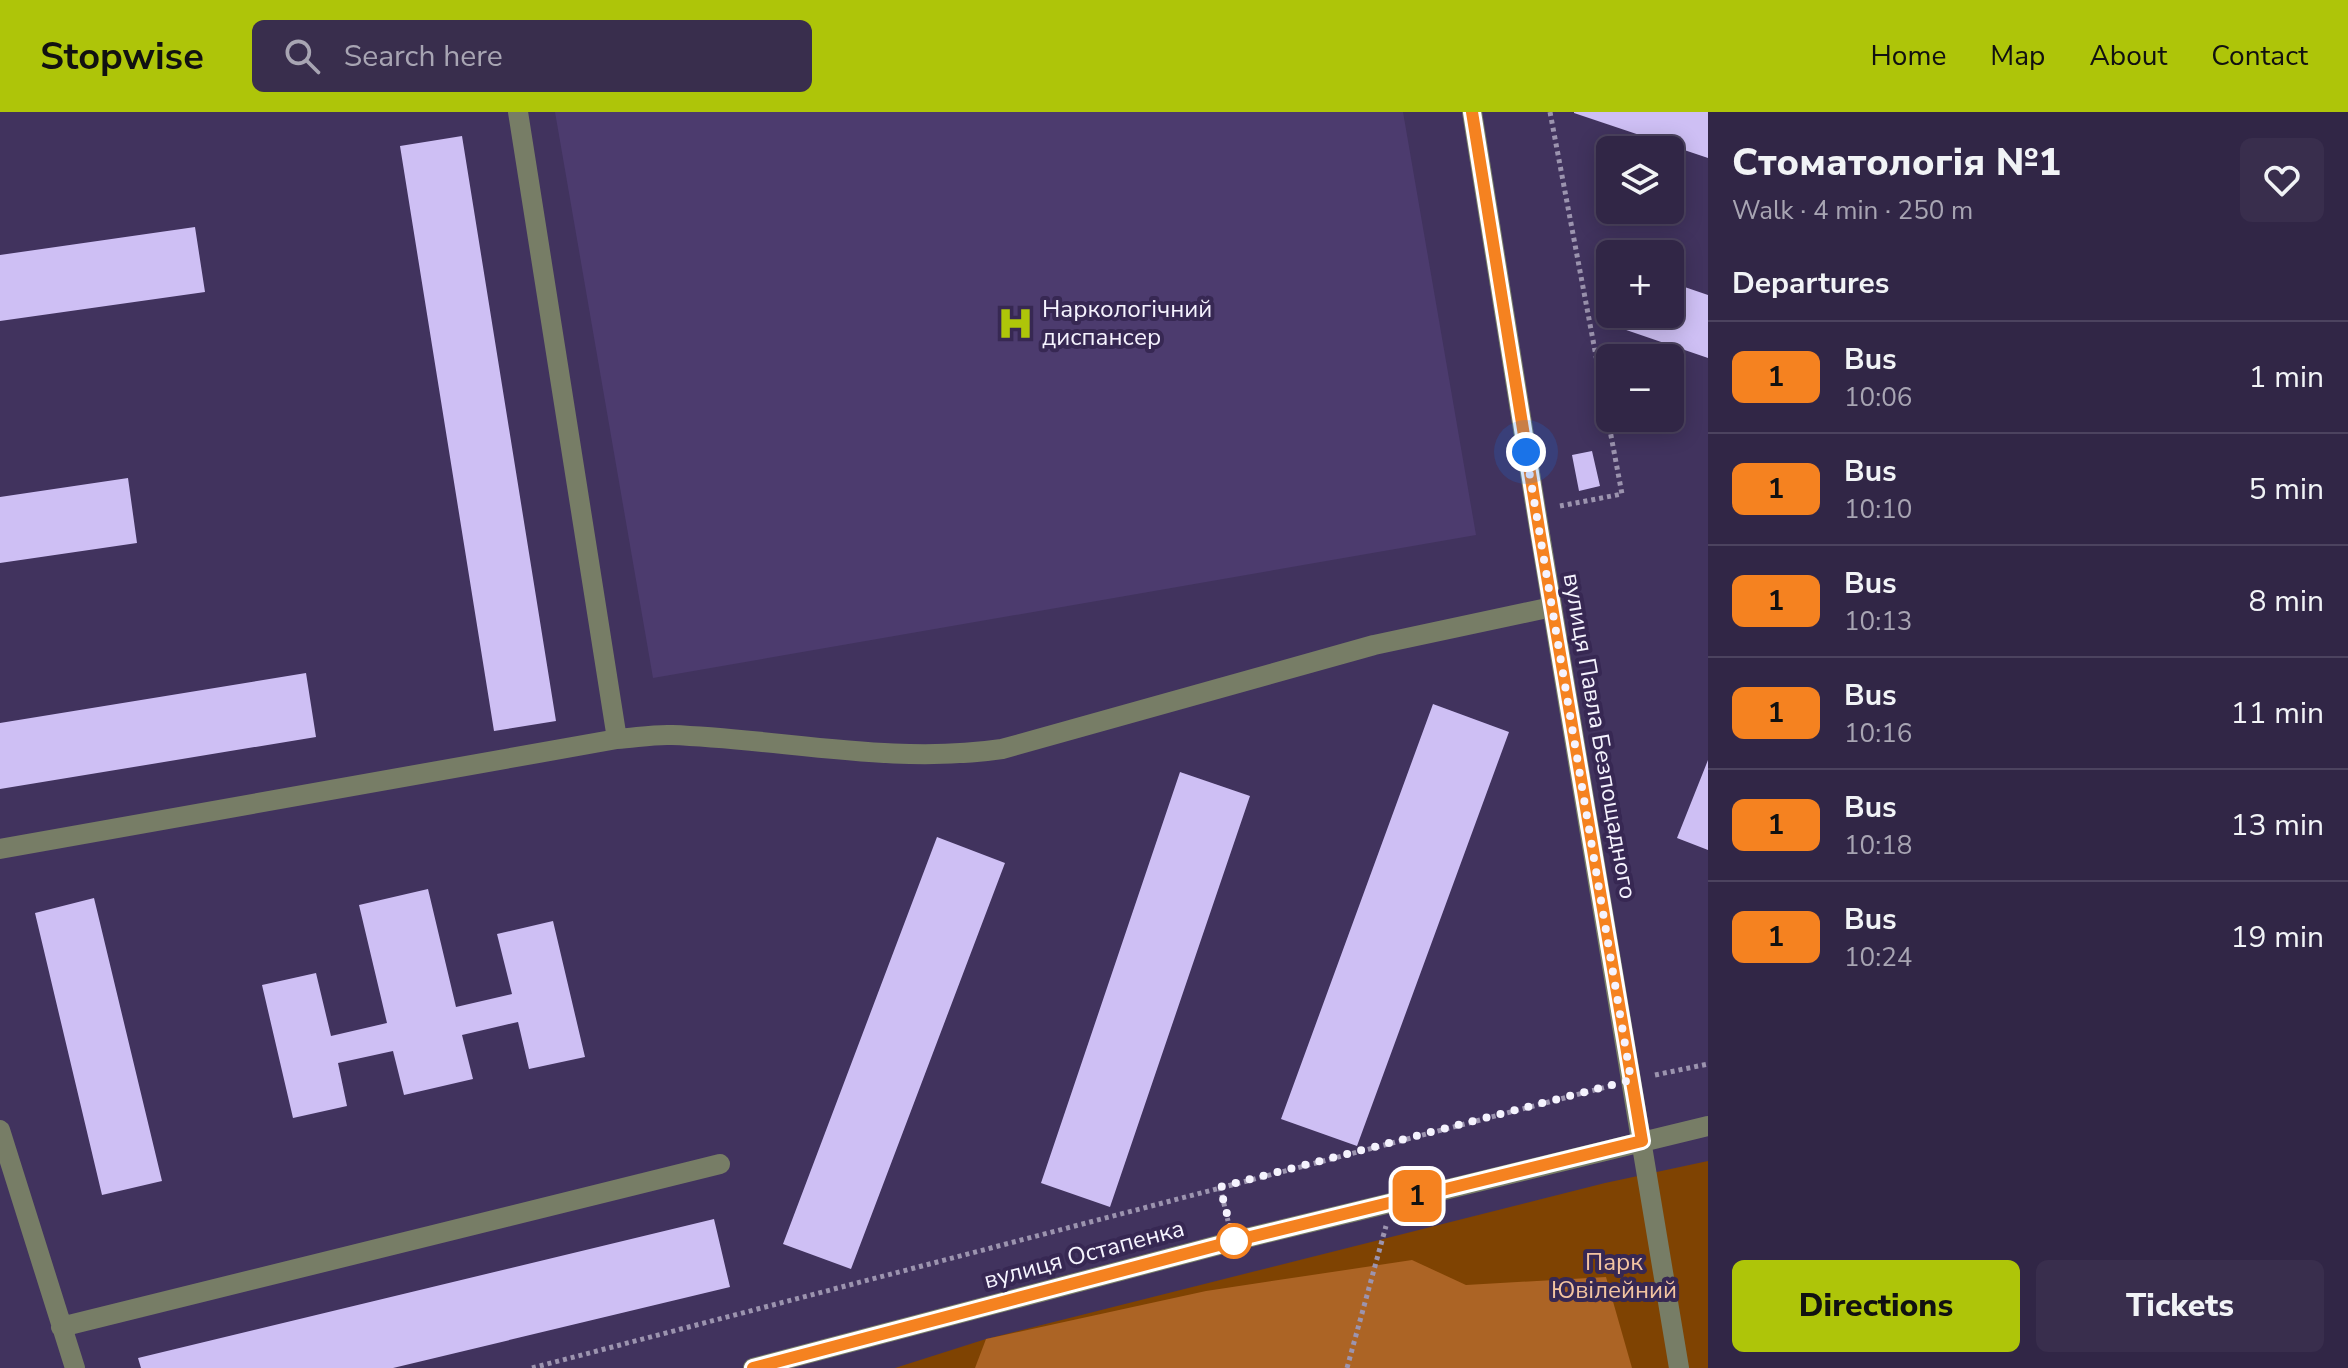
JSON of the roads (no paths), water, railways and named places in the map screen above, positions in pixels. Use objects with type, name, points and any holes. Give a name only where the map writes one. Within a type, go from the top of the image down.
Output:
[{"type":"street","points":[[518,112],[617,739]]},
{"type":"street","name":"вулиця Павла Безпощадного","points":[[1472,112],[1679,1368]]},
{"type":"street","points":[[0,849],[617,739],[670,735],[908,755],[973,754],[1002,749],[1374,645],[1552,607]]},
{"type":"street","name":"вулиця Остапенка","points":[[753,1368],[1234,1241],[1708,1126]]},
{"type":"street","points":[[0,1130],[75,1368]]},
{"type":"street","points":[[61,1327],[720,1164]]},
{"type":"place","name":"Наркологічний диспансер","points":[[1016,323]]},
{"type":"park label","name":"Парк Ювілейний","points":[[1614,1276]]}]
